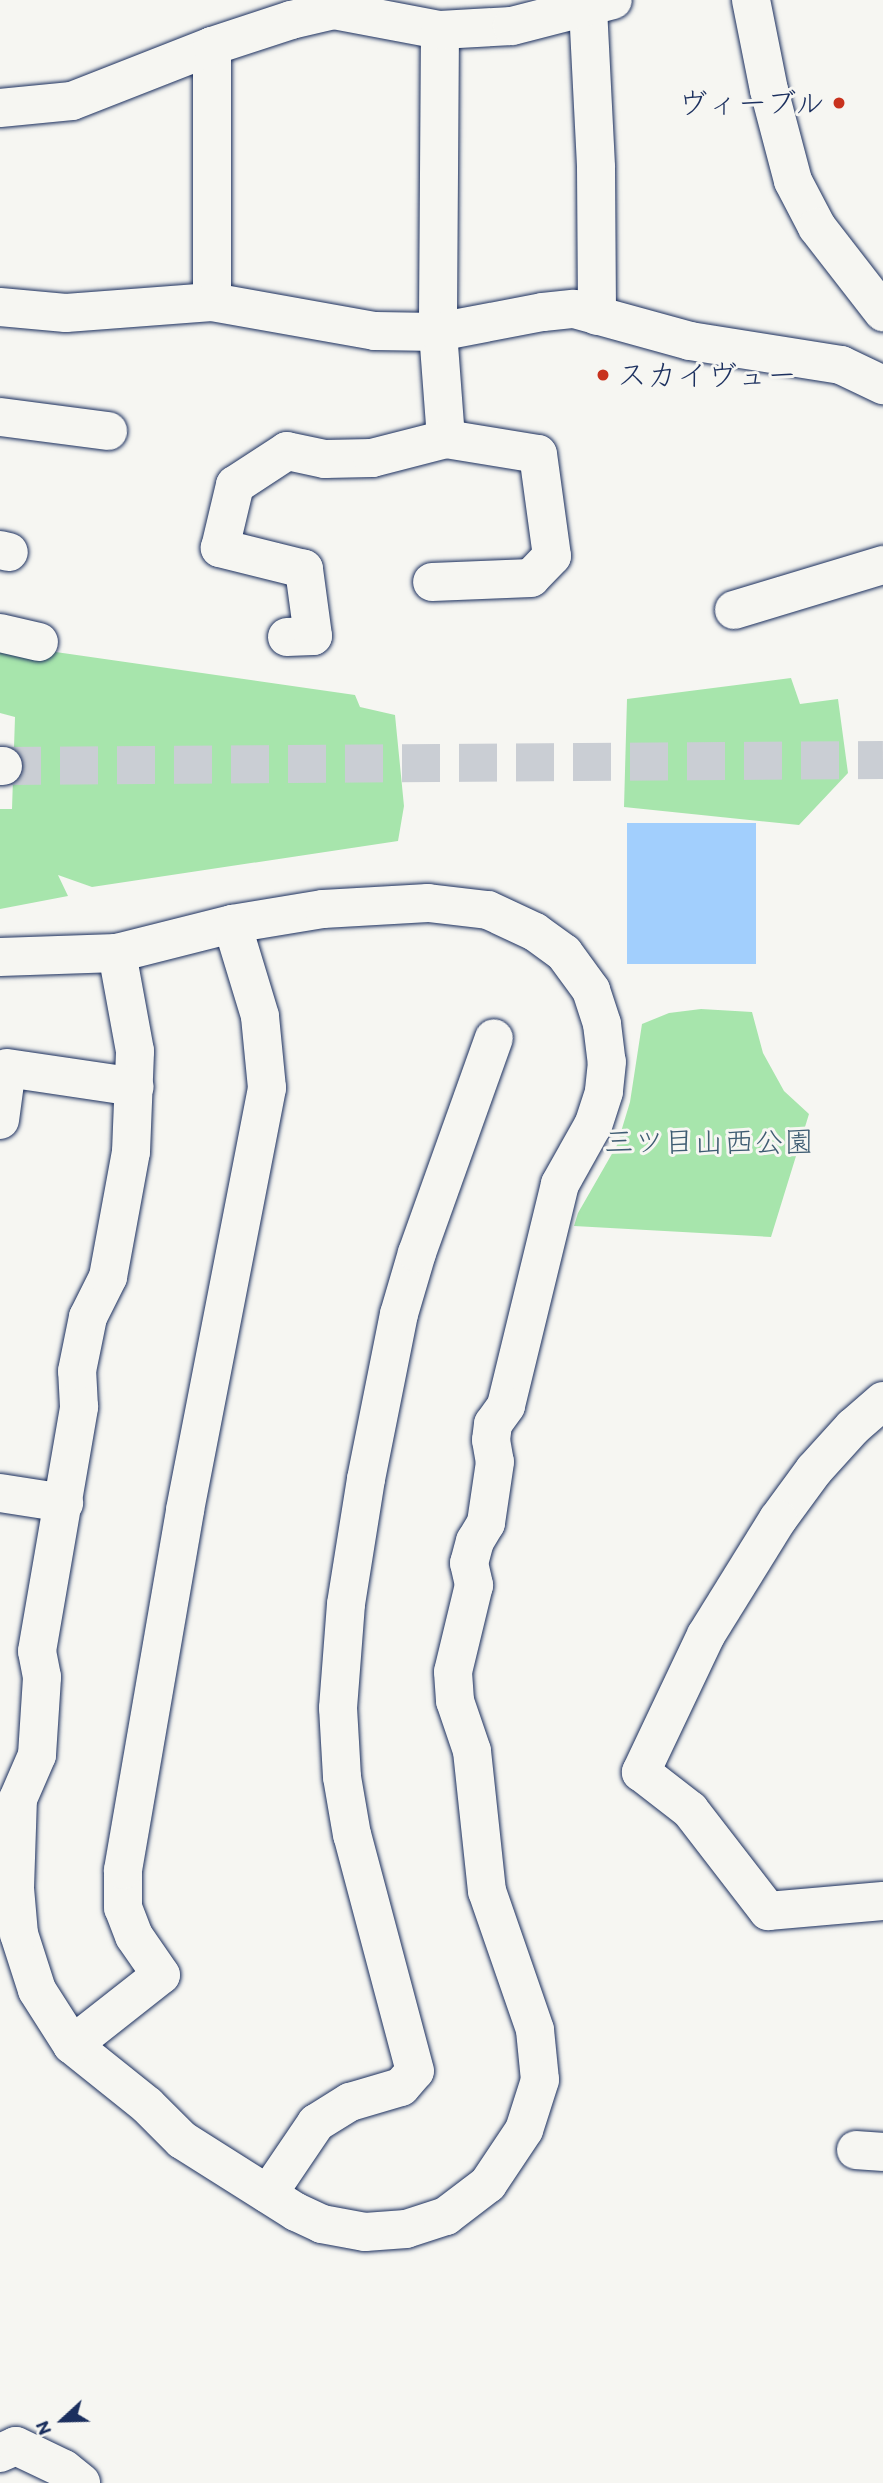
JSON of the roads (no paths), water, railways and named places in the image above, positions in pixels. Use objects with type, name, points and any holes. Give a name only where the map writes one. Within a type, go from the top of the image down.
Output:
[{"type":"street","points":[[751,0],[769,90],[793,181],[817,227],[883,313]]},
{"type":"street","points":[[0,108],[72,102],[212,46],[291,20],[334,10],[440,30],[512,26],[601,4],[596,167],[597,316]]},
{"type":"street","points":[[440,30],[438,332],[446,439]]},
{"type":"street","points":[[212,46],[212,302]]},
{"type":"street","points":[[0,307],[66,313],[212,302],[349,328],[438,332],[542,312],[574,309],[690,341],[841,365],[883,385]]},
{"type":"street","points":[[0,417],[108,431]]},
{"type":"street","points":[[287,637],[313,636],[304,569],[220,548],[235,485],[287,452],[325,459],[372,458],[446,439],[538,454],[552,556],[531,578],[432,582]]},
{"type":"street","points":[[734,610],[883,565]]},
{"type":"street","points":[[0,633],[39,642]]},
{"type":"street","points":[[0,957],[117,953],[232,924],[323,909],[415,904],[488,910],[535,932],[564,953],[591,990],[602,1024],[607,1062],[604,1092],[593,1125],[560,1184],[506,1406],[493,1424],[491,1440],[495,1462],[485,1523],[469,1563],[474,1585],[453,1672],[455,1701],[472,1751],[487,1891],[535,2030],[540,2080],[524,2130],[488,2184],[446,2216],[406,2229],[365,2232],[322,2224],[182,2140],[147,2105],[72,2045],[37,1990],[19,1934],[8,1887],[18,1798],[37,1755],[42,1677],[37,1651],[79,1407],[77,1371],[88,1317],[108,1277],[131,1152],[135,1051],[117,953]]},
{"type":"street","points":[[72,2045],[160,1975],[134,1936],[123,1908],[123,1871],[185,1510],[267,1088],[260,1016],[232,924]]},
{"type":"street","points":[[268,2194],[317,2123],[350,2102],[401,2087],[415,2071],[352,1835],[342,1776],[338,1708],[346,1604],[366,1479],[399,1314],[417,1253],[494,1038]]},
{"type":"street","points":[[0,1120],[8,1068],[135,1087]]},
{"type":"street","points":[[883,1401],[853,1427],[814,1470],[778,1519],[706,1635],[640,1772],[690,1810],[768,1911],[883,1901]]},
{"type":"street","points":[[0,1493],[64,1503]]},
{"type":"street","points":[[0,2453],[16,2446],[64,2469],[81,2483]]},
{"type":"water","points":[[627,823],[756,823],[756,964],[627,964]]},
{"type":"tunnel","points":[[3,766],[883,760]]},
{"type":"place","name":"ヴィーブル","points":[[839,103]]},
{"type":"place","name":"スカイヴュー","points":[[603,375]]},
{"type":"park label","name":"三ツ目山西公園","points":[[709,1142]]}]
